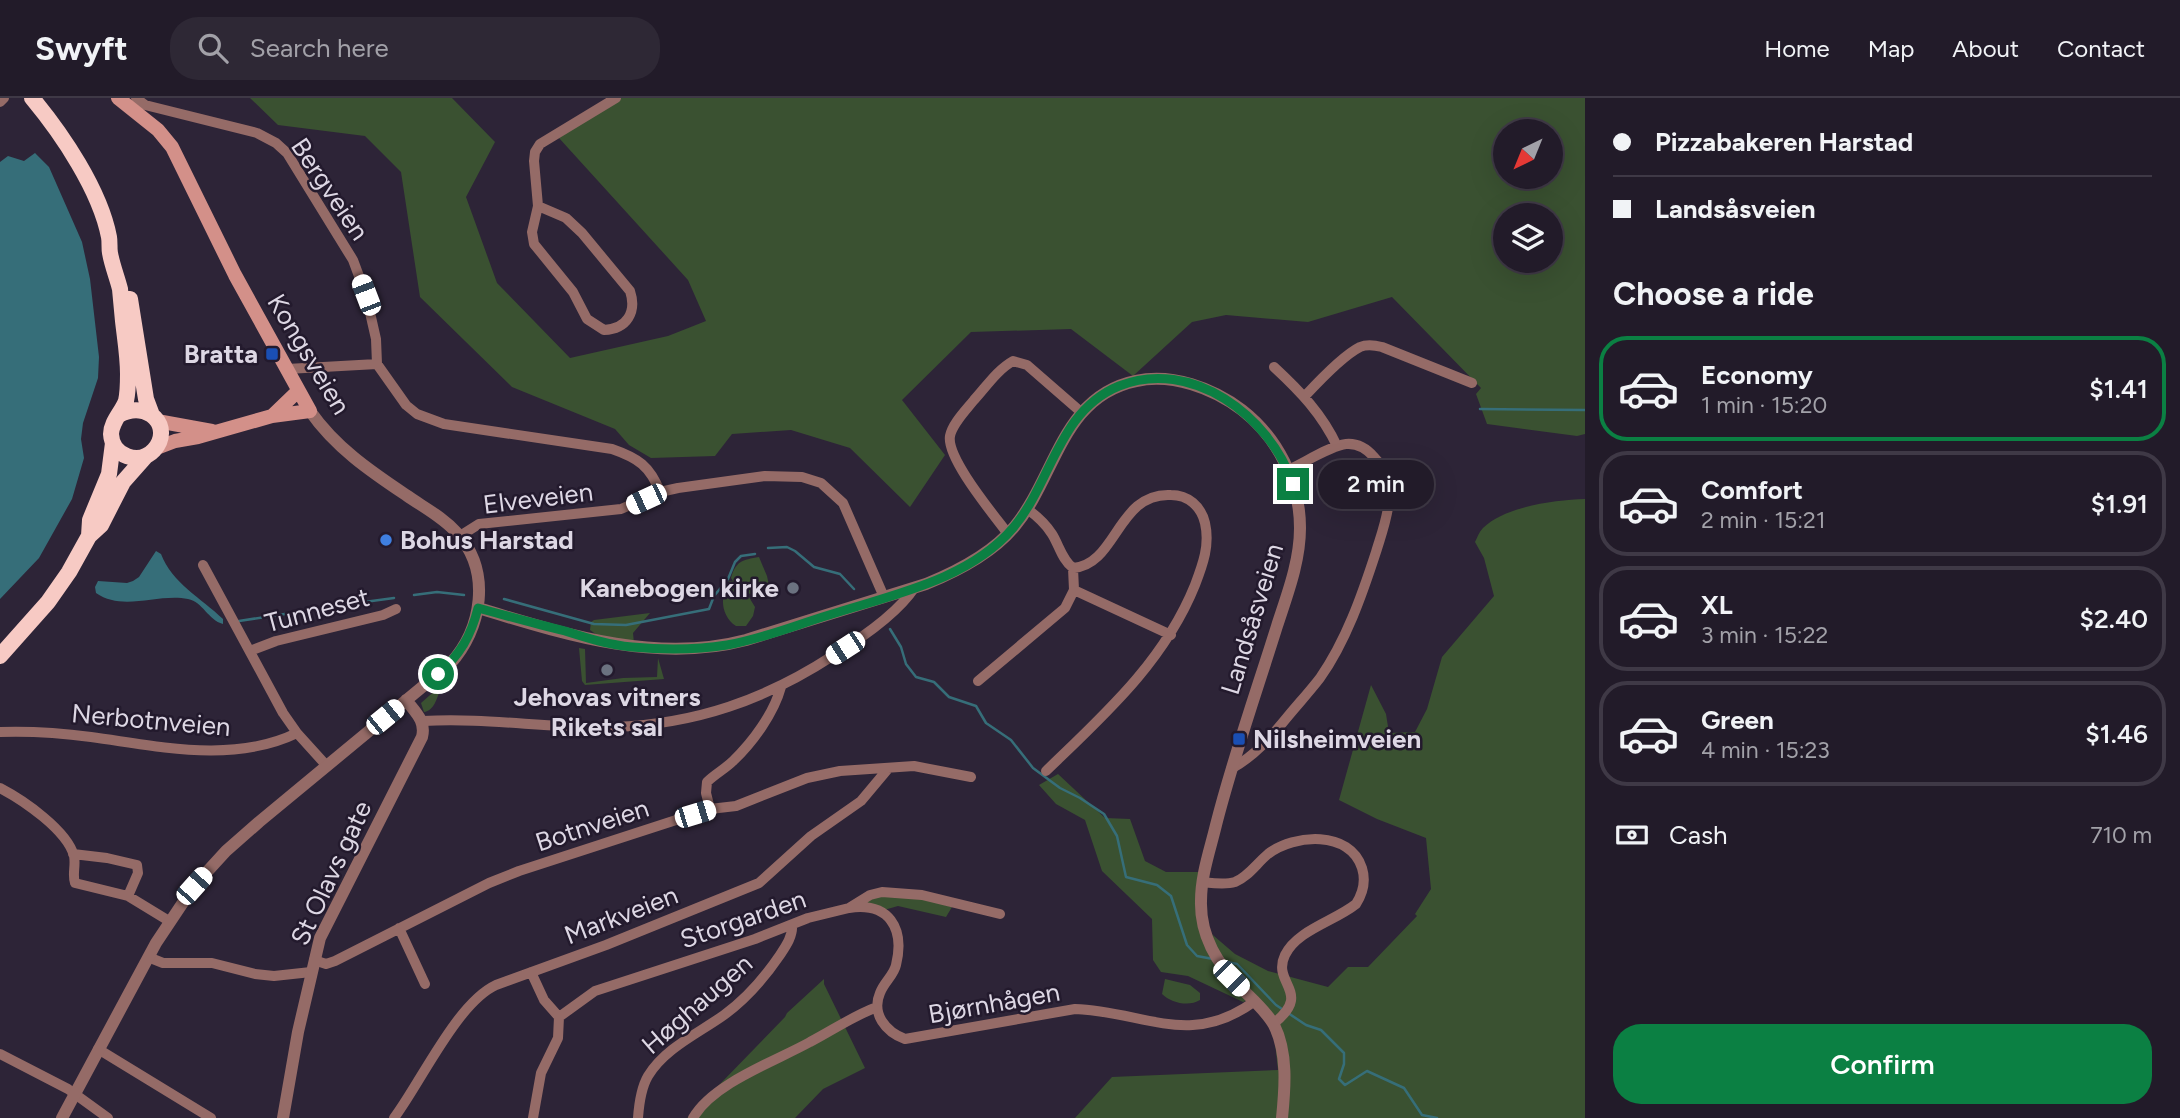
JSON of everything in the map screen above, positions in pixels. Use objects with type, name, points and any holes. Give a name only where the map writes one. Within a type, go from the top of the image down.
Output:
[{"type":"highway","points":[[0,656],[53,595],[89,536],[101,525],[123,482],[160,439],[155,418],[146,399],[140,352],[117,251],[86,179],[53,124],[32,98]]},
{"type":"highway","points":[[89,536],[90,520],[109,474],[113,443],[111,431],[126,399],[128,372],[120,290],[110,253],[109,237]]},
{"type":"highway","points":[[119,415],[137,409],[155,418]]},
{"type":"highway","points":[[113,443],[116,449],[127,457],[134,458],[150,453]]},
{"type":"main road","name":"Kongsveien","points":[[118,98],[158,130],[172,147],[235,275],[310,411]]},
{"type":"main road","points":[[272,416],[298,391]]},
{"type":"main road","points":[[150,453],[169,443],[272,416],[310,411]]},
{"type":"main road","points":[[155,418],[177,426],[196,427],[212,432]]},
{"type":"street","name":"Bergveien","points":[[136,98],[145,105],[257,133],[276,143],[287,153],[353,260],[366,295],[377,364],[406,405],[428,419],[463,428],[612,449],[645,466],[653,475],[660,492]]},
{"type":"street","points":[[538,206],[566,218],[582,233],[629,292],[633,301],[632,311],[628,320],[620,327],[604,330],[587,319],[573,292],[534,244],[532,232],[538,206],[534,152],[540,144],[559,131],[615,98]]},
{"type":"street","points":[[1305,397],[1351,353],[1370,344],[1472,383]]},
{"type":"street","points":[[1008,534],[951,451],[951,431],[1006,365],[1016,361],[1027,365],[1082,412]]},
{"type":"street","points":[[287,369],[377,364]]},
{"type":"street","points":[[1275,367],[1320,415],[1337,446]]},
{"type":"street","name":"Landsåsveien","points":[[478,608],[615,645],[685,649],[731,644],[915,587],[967,564],[1008,534],[1027,509],[1063,437],[1082,412],[1106,393],[1132,382],[1166,379],[1216,394],[1249,416],[1273,443],[1288,470],[1299,513],[1300,543],[1295,566],[1231,769],[1202,882],[1201,915],[1209,945],[1223,968],[1255,1001],[1273,1024],[1279,1038],[1284,1058],[1282,1118]]},
{"type":"street","name":"Kongsveien","points":[[310,411],[340,447],[442,520],[460,536],[477,573],[478,608]]},
{"type":"street","points":[[1231,769],[1269,741],[1319,679],[1337,649],[1359,600],[1391,495],[1379,462],[1359,445],[1349,443],[1337,446],[1288,470]]},
{"type":"street","name":"Elveveien","points":[[460,536],[480,524],[621,509],[660,492],[774,476],[802,477],[821,483],[842,503],[884,597]]},
{"type":"street","points":[[1027,509],[1040,518],[1067,563],[1073,568],[1080,568],[1095,559],[1140,503],[1162,495],[1189,499],[1200,510],[1208,540],[1206,554],[1193,590],[1171,635],[1136,683],[1046,771]]},
{"type":"street","name":"Tunneset","points":[[203,565],[283,713],[326,765]]},
{"type":"street","points":[[978,681],[1060,613],[1070,601],[1074,590],[1073,568]]},
{"type":"street","points":[[406,700],[423,721],[467,720],[612,727],[668,722],[747,701],[781,687],[864,634],[905,601],[915,587]]},
{"type":"street","points":[[1074,590],[1171,635]]},
{"type":"street","points":[[62,1118],[169,920],[194,886],[226,851],[457,656],[468,639],[478,608]]},
{"type":"street","name":"Tunneset","points":[[250,651],[276,641],[383,615],[396,609]]},
{"type":"street","points":[[710,809],[706,793],[707,782],[734,760],[749,743],[778,698],[781,687]]},
{"type":"street","name":"St Olavs gate","points":[[284,1118],[313,966],[326,924],[422,737],[423,721]]},
{"type":"street","name":"Nerbotnveien","points":[[0,732],[60,733],[149,746],[219,751],[257,746],[297,733]]},
{"type":"street","name":"Botnveien","points":[[148,957],[163,963],[212,963],[245,972],[284,976],[335,961],[476,889],[519,871],[710,809],[736,806],[758,799],[822,774],[914,766],[971,777]]},
{"type":"street","name":"Markveien","points":[[394,1118],[460,1018],[477,998],[490,988],[759,883],[811,836],[861,801],[887,770]]},
{"type":"street","points":[[0,788],[36,810],[61,835],[74,854],[75,883],[128,896],[169,920]]},
{"type":"street","points":[[1202,882],[1234,882],[1276,849],[1306,840],[1335,842],[1344,846],[1359,861],[1364,881],[1361,897],[1356,904],[1300,938],[1285,955],[1283,970],[1292,1000],[1288,1010],[1273,1024]]},
{"type":"street","points":[[74,854],[137,865],[138,873],[128,896]]},
{"type":"street","name":"Storgarden","points":[[559,1017],[595,991],[736,946],[808,918],[849,908],[870,895],[895,892],[934,897],[1000,914]]},
{"type":"street","points":[[693,1118],[704,1104],[757,1067],[810,1042],[853,1016],[877,1007],[880,992],[897,964],[897,929],[895,923],[885,914],[866,907],[849,908]]},
{"type":"street","name":"Høghaugen","points":[[638,1118],[641,1096],[649,1075],[670,1052],[746,996],[783,951],[793,930],[792,925]]},
{"type":"street","points":[[399,928],[425,984]]},
{"type":"street","points":[[531,972],[544,1000],[559,1017],[558,1038],[541,1073],[533,1118]]},
{"type":"street","name":"Bjørnhågen","points":[[877,1007],[885,1026],[905,1039],[1075,1009],[1189,1027],[1241,1012],[1255,1001]]},
{"type":"street","points":[[99,1049],[211,1118]]},
{"type":"street","points":[[1,1057],[49,1078],[108,1118]]},
{"type":"shaded area","points":[[250,98],[452,98],[495,142],[466,197],[497,283],[570,358],[668,336],[706,321],[688,280],[559,138],[611,98],[1585,98],[1585,434],[1577,436],[1487,424],[1476,394],[1481,388],[1392,297],[1308,322],[1226,315],[1192,322],[1133,376],[1071,329],[971,332],[902,400],[945,455],[910,507],[850,448],[791,430],[732,434],[715,456],[651,458],[629,445],[615,429],[512,387],[420,297],[401,172],[365,136],[278,125]]},
{"type":"shaded area","points":[[35,153],[49,167],[82,242],[90,279],[99,357],[98,378],[83,423],[81,439],[84,458],[72,499],[39,558],[0,599],[0,162],[8,156],[24,161]]},
{"type":"shaded area","points":[[1585,499],[1585,1118],[1075,1118],[1112,1077],[1278,1070],[1273,1025],[1248,1000],[1243,1002],[1188,976],[1161,972],[1153,960],[1152,919],[1102,871],[1085,820],[1056,804],[1039,785],[1058,774],[1105,818],[1130,819],[1145,861],[1166,872],[1203,872],[1207,930],[1235,954],[1268,971],[1328,987],[1348,967],[1368,967],[1417,916],[1415,914],[1431,889],[1426,838],[1377,819],[1339,800],[1371,685],[1386,714],[1389,733],[1415,732],[1427,709],[1442,657],[1494,596],[1484,558],[1475,542],[1482,530],[1493,520],[1517,509]]},
{"type":"shaded area","points":[[156,551],[161,554],[180,582],[223,619],[223,624],[188,599],[165,598],[129,602],[106,598],[96,593],[98,581],[127,583],[139,577]]},
{"type":"shaded area","points":[[759,557],[770,590],[755,597],[740,588],[736,590],[747,594],[755,607],[746,626],[736,626],[724,611],[724,592],[729,581],[733,581],[731,578],[738,565],[744,560]]},
{"type":"shaded area","points":[[650,613],[633,633],[634,643],[597,635],[590,630],[594,620]]},
{"type":"shaded area","points":[[579,648],[585,649],[586,683],[657,677],[658,658],[664,679],[585,685],[582,681]]},
{"type":"shaded area","points":[[438,688],[440,690],[435,704],[424,712],[421,703]]},
{"type":"shaded area","points":[[888,895],[916,897],[952,907],[946,917],[898,906],[884,910],[860,905],[870,898]]},
{"type":"shaded area","points":[[824,979],[865,1068],[823,1089],[795,1118],[687,1118],[787,1013]]},
{"type":"shaded area","points":[[1165,979],[1190,985],[1200,993],[1200,1000],[1186,1004],[1166,997],[1162,994]]},
{"type":"waterway","points":[[1480,409],[1585,410]]},
{"type":"waterway","points":[[768,548],[787,547],[814,567],[840,574],[854,589]]},
{"type":"waterway","points":[[504,599],[594,624],[626,625],[709,609],[714,596],[728,579],[735,562],[741,556],[755,554]]},
{"type":"waterway","points":[[414,595],[437,592],[464,595]]},
{"type":"waterway","points":[[320,608],[394,598]]},
{"type":"waterway","points":[[239,621],[304,611]]},
{"type":"waterway","points":[[890,629],[901,647],[906,664],[916,677],[934,682],[949,697],[976,706],[986,723],[1011,740],[1033,768],[1060,788],[1104,814],[1117,836],[1126,877],[1157,885],[1171,896],[1187,945],[1197,956],[1213,959]]},
{"type":"waterway","points":[[1227,962],[1237,964],[1276,1005],[1306,1025],[1321,1030],[1344,1053],[1339,1079],[1345,1085],[1367,1071],[1404,1088],[1422,1115],[1437,1118]]},
{"type":"place","name":"Bratta","points":[[272,354]]},
{"type":"place","name":"Bohus Harstad","points":[[386,540]]},
{"type":"place","name":"Kanebogen kirke","points":[[793,588]]},
{"type":"place","name":"Jehovas vitners Rikets sal","points":[[607,670]]},
{"type":"place","name":"Nilsheimveien","points":[[1239,739]]},
{"type":"route","points":[[438,674],[463,648],[474,627],[478,608],[615,645],[701,648],[731,644],[775,632],[947,575],[975,559],[1008,534],[1034,497],[1063,437],[1076,418],[1106,393],[1132,382],[1155,378],[1178,381],[1205,389],[1238,407],[1259,425],[1278,449],[1293,484]]}]
